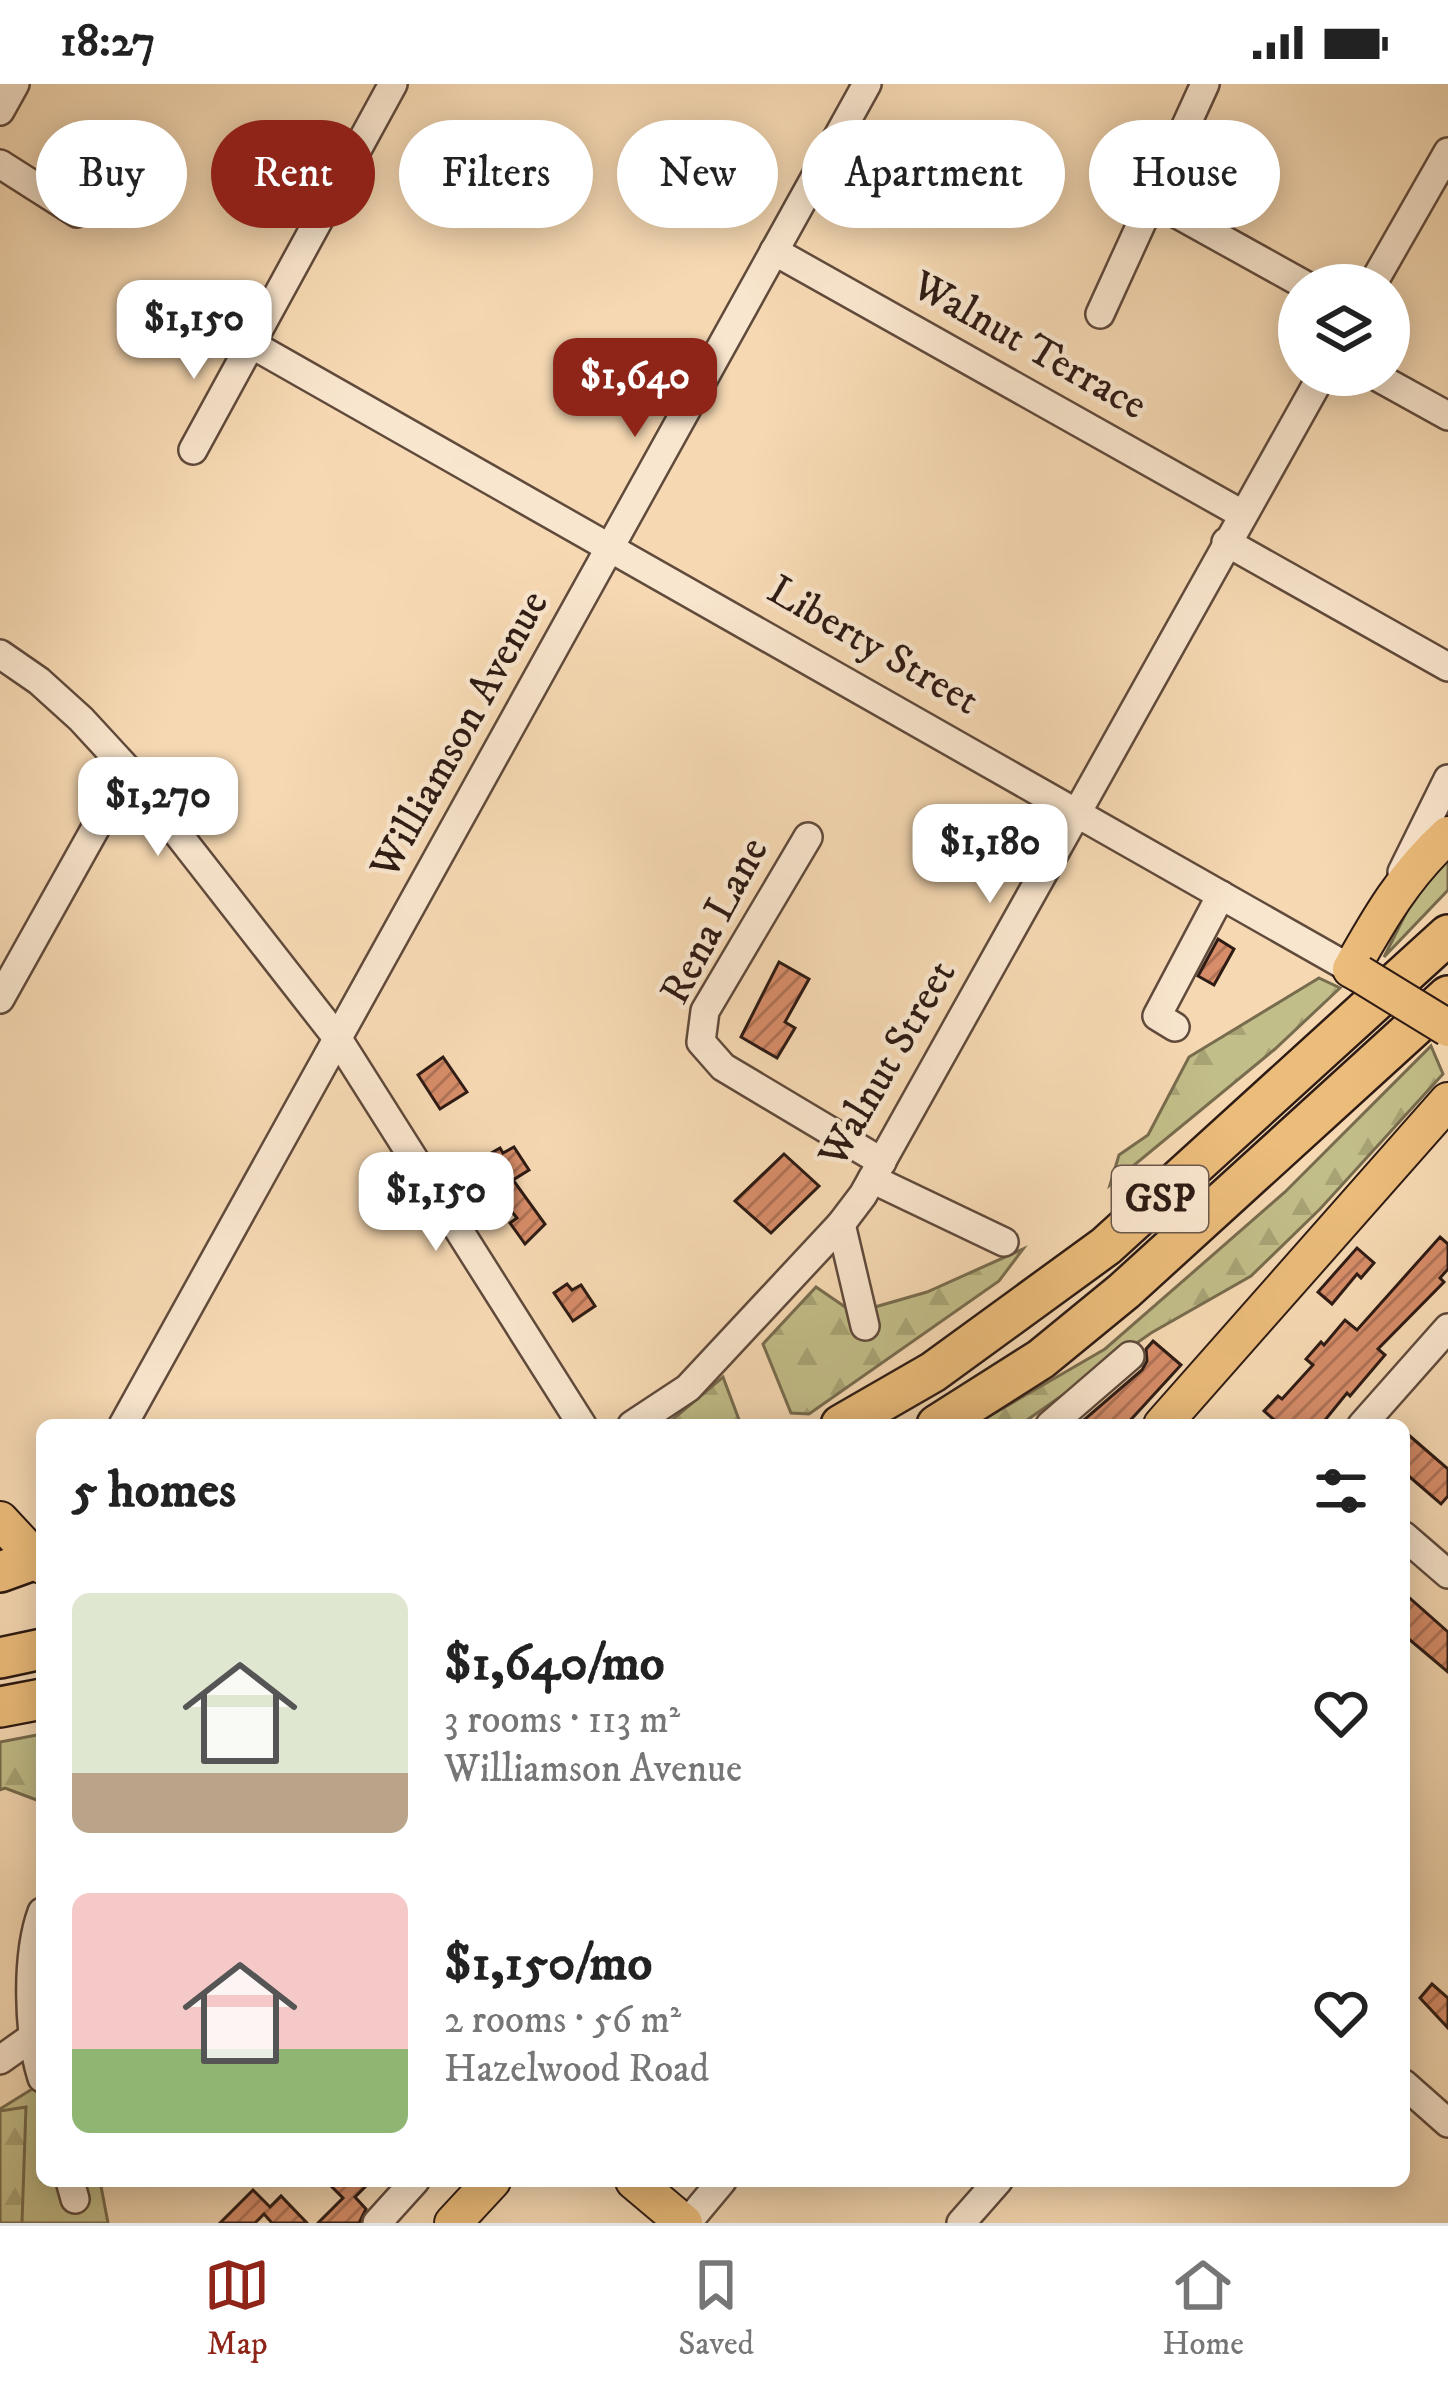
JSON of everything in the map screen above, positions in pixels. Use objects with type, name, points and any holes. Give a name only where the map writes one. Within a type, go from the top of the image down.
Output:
[{"type":"highway","points":[[1365,979],[1448,924]]},
{"type":"highway","name":"GSP","points":[[852,1419],[933,1372],[1106,1246],[1365,979],[1448,935]]},
{"type":"highway","points":[[1429,1030],[1448,998]]},
{"type":"highway","name":"GSP","points":[[946,1419],[1041,1359],[1429,1030]]},
{"type":"highway","points":[[0,1658],[36,1650]]},
{"type":"highway","points":[[0,1707],[36,1700]]},
{"type":"main road","points":[[1365,979],[1387,905],[1408,875],[1448,835]]},
{"type":"main road","name":"Liberty Street","points":[[1365,979],[1429,1030]]},
{"type":"main road","points":[[1167,1419],[1448,1101]]},
{"type":"main road","points":[[0,1520],[30,1563]]},
{"type":"main road","points":[[453,2223],[486,2187]]},
{"type":"main road","points":[[641,2187],[685,2223]]},
{"type":"street","points":[[0,111],[15,84]]},
{"type":"street","points":[[193,450],[393,84]]},
{"type":"street","name":"Williamson Avenue","points":[[127,1419],[867,84]]},
{"type":"street","points":[[1189,120],[1205,84]]},
{"type":"street","points":[[1384,264],[1448,152]]},
{"type":"street","points":[[0,164],[36,187]]},
{"type":"street","points":[[1100,314],[1139,228]]},
{"type":"street","points":[[1202,228],[1278,270]]},
{"type":"street","name":"Walnut Terrace","points":[[774,251],[1242,514]]},
{"type":"street","name":"Liberty Street","points":[[251,344],[1365,979]]},
{"type":"street","points":[[1410,395],[1448,416]]},
{"type":"street","name":"Walnut Street","points":[[641,1419],[688,1388],[841,1224],[877,1171],[1310,396]]},
{"type":"street","points":[[1226,542],[1448,667]]},
{"type":"street","points":[[0,654],[53,693],[128,770],[338,1039],[578,1419]]},
{"type":"street","points":[[0,999],[128,770]]},
{"type":"street","points":[[1387,905],[1448,779]]},
{"type":"street","name":"Rena Lane","points":[[808,837],[705,1011],[701,1042],[723,1067],[877,1171]]},
{"type":"street","points":[[1174,1027],[1157,1016],[1221,895]]},
{"type":"street","points":[[877,1171],[1004,1242]]},
{"type":"street","points":[[841,1224],[865,1326]]},
{"type":"street","points":[[1367,1419],[1448,1328]]},
{"type":"street","points":[[1057,1419],[1130,1356]]},
{"type":"street","points":[[1410,1541],[1448,1574]]},
{"type":"street","points":[[36,1930],[32,1942],[36,2046]]},
{"type":"street","points":[[0,2060],[34,2036]]},
{"type":"street","points":[[1410,2089],[1448,2123]]},
{"type":"street","points":[[376,2223],[409,2187]]},
{"type":"street","points":[[685,2223],[717,2187]]},
{"type":"street","points":[[962,2223],[993,2187]]},
{"type":"green space","points":[[1448,860],[1448,890],[1384,957],[1419,887]]},
{"type":"green space","points":[[1319,978],[1340,988],[1275,1049],[1110,1185],[1119,1155],[1148,1135],[1189,1057]]},
{"type":"green space","points":[[1431,1046],[1443,1074],[1320,1209],[1251,1276],[1151,1333],[1029,1419],[984,1419],[1105,1349],[1285,1192]]},
{"type":"green space","points":[[1023,1249],[999,1281],[809,1414],[791,1413],[763,1344],[816,1287],[854,1313],[927,1292]]},
{"type":"green space","points":[[723,1377],[739,1419],[673,1419]]},
{"type":"green space","points":[[36,1735],[36,1800],[0,1790],[0,1742]]},
{"type":"green space","points":[[36,2087],[36,2187],[101,2187],[108,2223],[0,2223],[0,2109]]},
{"type":"green space","points":[[26,2107],[22,2223],[0,2223],[0,2111]]},
{"type":"building","points":[[1218,939],[1234,949],[1214,985],[1198,976]]},
{"type":"building","points":[[779,962],[809,979],[785,1022],[795,1028],[777,1058],[741,1037]]},
{"type":"building","points":[[443,1057],[467,1092],[440,1109],[418,1075]]},
{"type":"building","points":[[514,1147],[529,1170],[513,1180],[545,1224],[525,1244],[510,1223],[517,1218],[479,1172],[491,1164],[486,1156]]},
{"type":"building","points":[[784,1154],[819,1186],[771,1233],[735,1201]]},
{"type":"building","points":[[1440,1237],[1448,1244],[1448,1269],[1440,1278],[1444,1282],[1378,1349],[1385,1355],[1326,1419],[1273,1419],[1264,1411],[1313,1365],[1306,1359],[1345,1320],[1357,1330]]},
{"type":"building","points":[[1357,1248],[1374,1263],[1361,1278],[1357,1274],[1332,1304],[1318,1292]]},
{"type":"building","points":[[567,1284],[572,1290],[581,1285],[595,1306],[573,1321],[554,1293]]},
{"type":"building","points":[[1153,1341],[1181,1365],[1132,1419],[1085,1419],[1142,1370],[1146,1349]]},
{"type":"building","points":[[1410,1436],[1448,1469],[1448,1496],[1441,1504],[1410,1477]]},
{"type":"building","points":[[1410,1598],[1448,1632],[1448,1672],[1410,1640]]},
{"type":"building","points":[[1432,1984],[1448,1998],[1448,2028],[1420,1998]]},
{"type":"building","points":[[332,2187],[365,2187],[355,2197],[366,2209],[359,2223],[318,2223],[343,2198]]},
{"type":"building","points":[[253,2190],[270,2207],[281,2196],[307,2223],[272,2223],[264,2214],[255,2223],[220,2223]]}]
